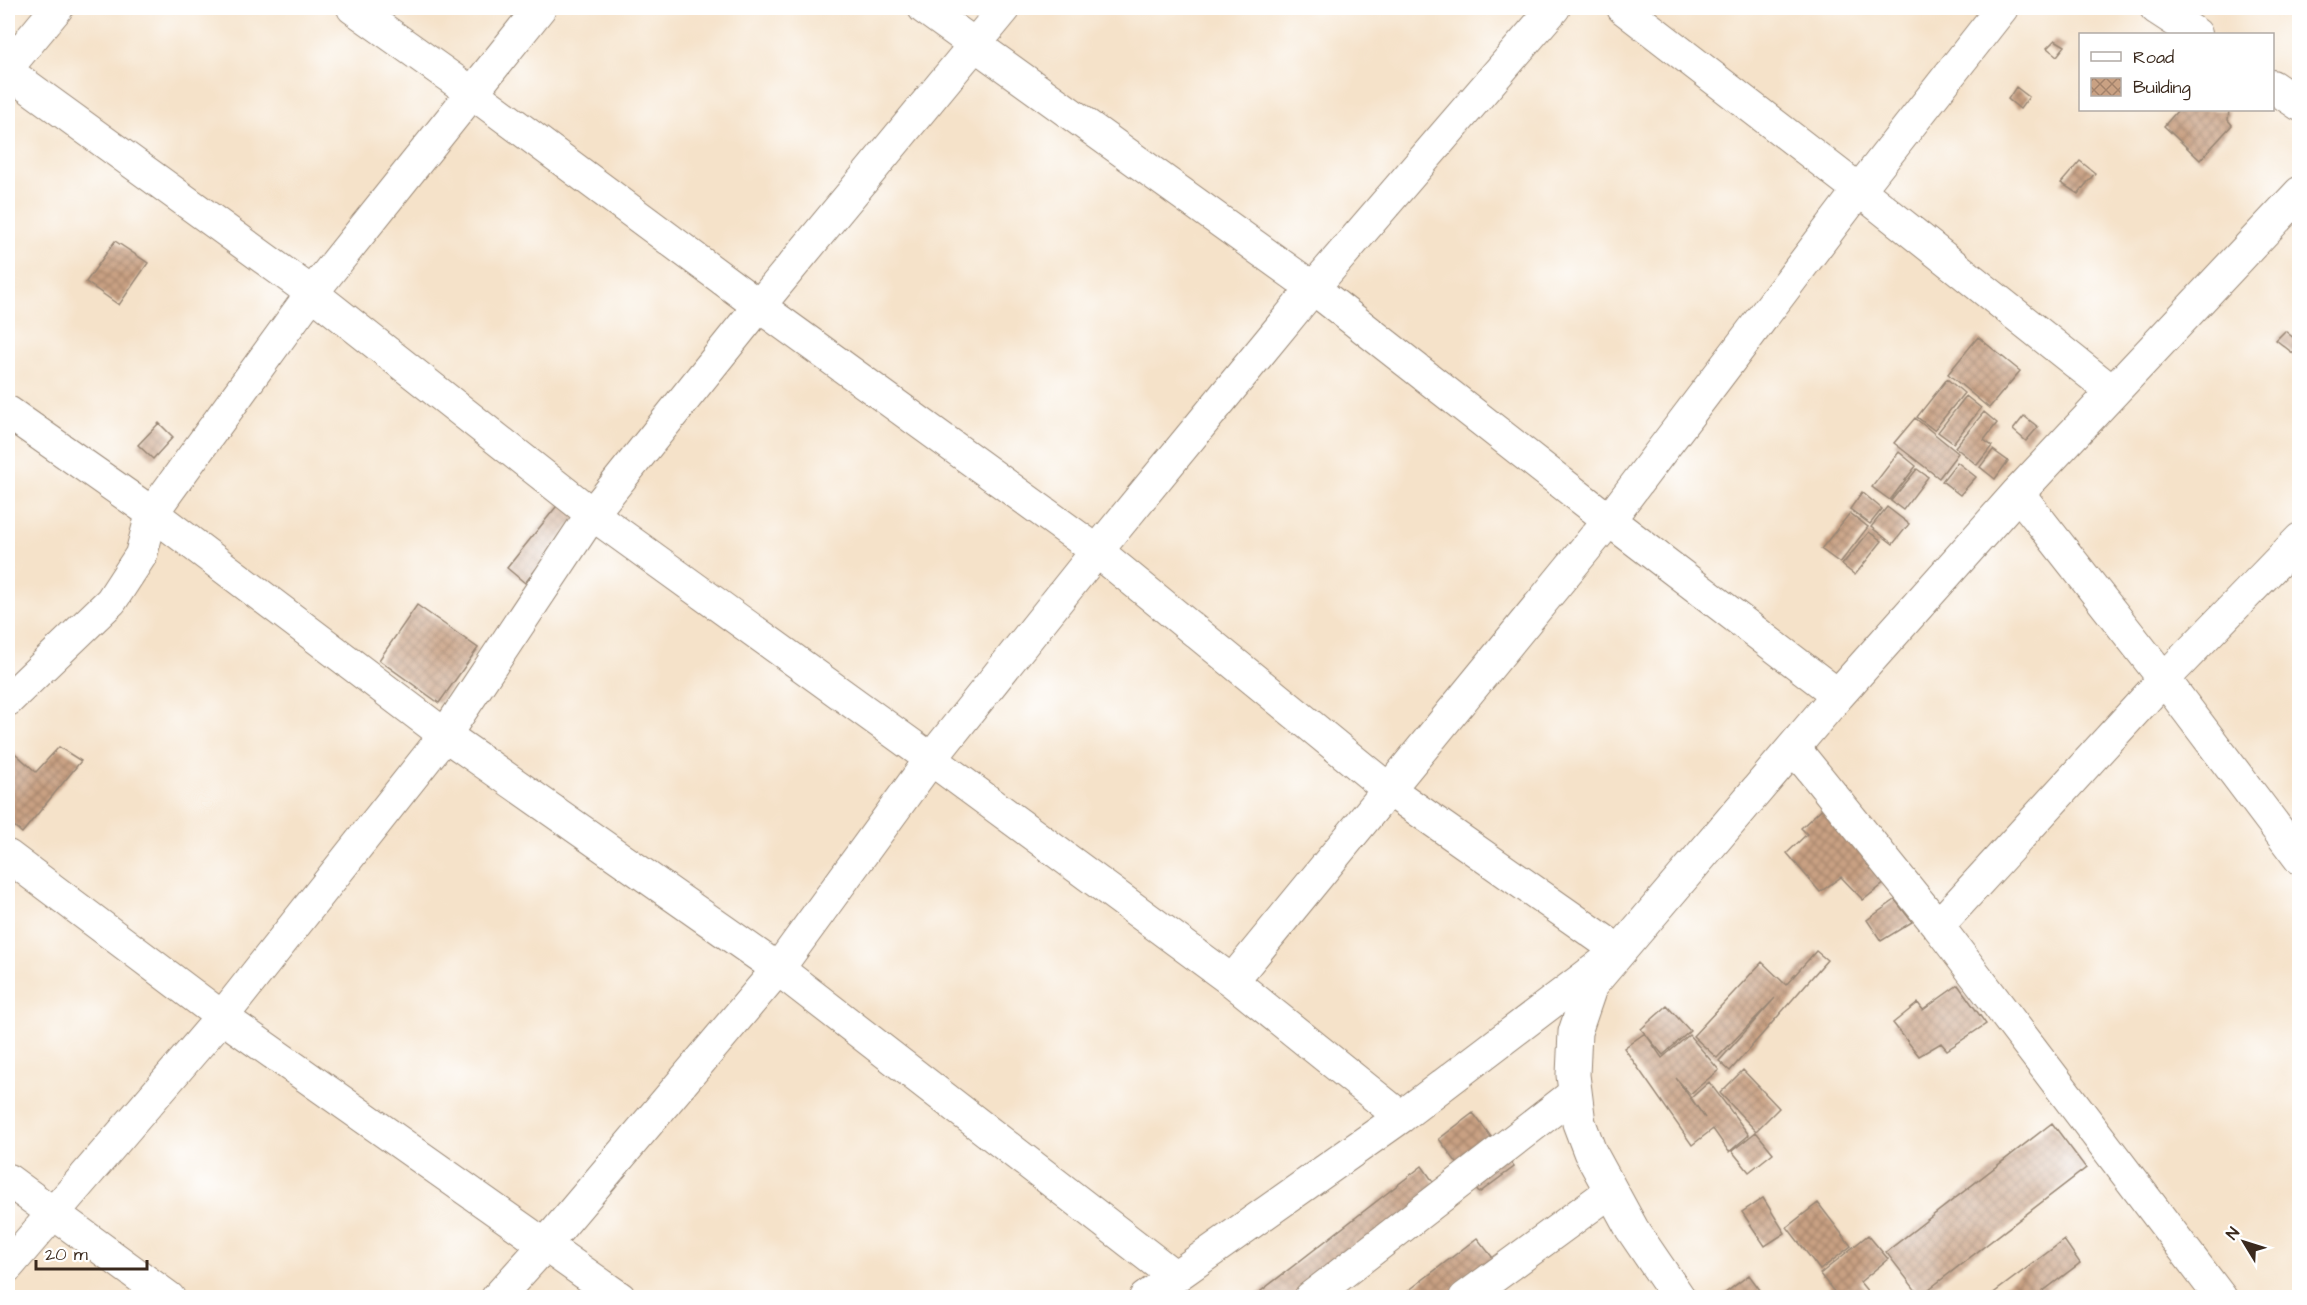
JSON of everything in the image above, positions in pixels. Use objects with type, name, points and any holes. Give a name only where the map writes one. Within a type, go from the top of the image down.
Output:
[{"type":"highway","points":[[1679,1298],[1632,1229],[1590,1152],[1579,1123],[1573,1075],[1575,1032],[1591,985],[1838,695],[2018,493],[2297,201]]},
{"type":"street","points":[[8,67],[57,8]]},
{"type":"street","points":[[353,8],[1097,551],[1388,789],[1619,951],[1401,1117],[1145,1298]]},
{"type":"street","points":[[8,700],[111,601],[141,555],[152,513],[312,293],[540,8]]},
{"type":"street","points":[[924,8],[1313,288],[1609,520],[1838,695]]},
{"type":"street","points":[[8,1266],[222,1017],[445,735],[592,514],[759,306],[1005,8]]},
{"type":"street","points":[[497,1298],[545,1245],[778,969],[931,759],[1097,551],[1313,288],[1554,8]]},
{"type":"street","points":[[1623,8],[1859,190],[2113,392]]},
{"type":"street","points":[[1232,981],[1609,520],[1859,190],[2002,8]]},
{"type":"street","points":[[2156,8],[2194,33]]},
{"type":"street","points":[[8,72],[312,293],[592,514],[931,759],[1232,981],[1401,1117]]},
{"type":"street","points":[[2274,87],[2300,105]]},
{"type":"street","points":[[8,412],[152,513],[445,735],[778,969],[1174,1276]]},
{"type":"street","points":[[2018,493],[2300,859]]},
{"type":"street","points":[[1938,926],[2164,680],[2300,539]]},
{"type":"street","points":[[1794,748],[1938,926],[2221,1298]]},
{"type":"street","points":[[8,856],[222,1017],[620,1298]]},
{"type":"street","points":[[1310,1298],[1575,1093]]},
{"type":"street","points":[[8,1180],[169,1298]]},
{"type":"street","points":[[1465,1298],[1611,1191]]},
{"type":"building","points":[[2055,40],[2065,46],[2057,56],[2047,48]]},
{"type":"building","points":[[2016,87],[2029,97],[2020,109],[2008,99]]},
{"type":"building","points":[[2177,111],[2229,111],[2228,120],[2232,125],[2200,160],[2164,126]]},
{"type":"building","points":[[2080,161],[2095,173],[2078,194],[2061,183]]},
{"type":"building","points":[[115,241],[148,263],[119,305],[86,282]]},
{"type":"building","points":[[2285,331],[2300,343],[2300,348],[2294,354],[2276,340]]},
{"type":"building","points":[[1978,337],[2020,371],[1989,408],[1948,374]]},
{"type":"building","points":[[1947,379],[1964,393],[1934,430],[1917,417]]},
{"type":"building","points":[[1966,396],[1981,408],[1953,443],[1938,432]]},
{"type":"building","points":[[1984,412],[1997,423],[1984,440],[1992,446],[1977,465],[1955,447]]},
{"type":"building","points":[[2024,416],[2038,427],[2026,441],[2013,430]]},
{"type":"building","points":[[1915,418],[1958,453],[1939,478],[1894,443]]},
{"type":"building","points":[[159,423],[173,437],[153,459],[138,445]]},
{"type":"building","points":[[1993,450],[2008,461],[1995,479],[1980,467]]},
{"type":"building","points":[[1899,452],[1916,466],[1890,500],[1872,487]]},
{"type":"building","points":[[1957,462],[1976,477],[1960,495],[1942,481]]},
{"type":"building","points":[[1917,469],[1928,477],[1903,510],[1891,501]]},
{"type":"building","points":[[1862,492],[1882,509],[1870,524],[1850,509]]},
{"type":"building","points":[[560,502],[578,516],[525,583],[507,568]]},
{"type":"building","points":[[1887,507],[1909,524],[1893,544],[1871,527]]},
{"type":"building","points":[[1850,513],[1868,527],[1840,563],[1821,549]]},
{"type":"building","points":[[1869,532],[1882,541],[1855,575],[1842,565]]},
{"type":"building","points":[[417,605],[478,648],[439,703],[379,660]]},
{"type":"building","points":[[8,747],[36,772],[59,747],[81,761],[22,833],[8,821]]},
{"type":"building","points":[[1829,802],[1890,879],[1863,900],[1841,877],[1820,892],[1787,853],[1807,834],[1801,828]]},
{"type":"building","points":[[1895,900],[1912,922],[1881,941],[1867,920]]},
{"type":"building","points":[[1816,951],[1827,960],[1730,1071],[1719,1061],[1775,998],[1717,1058],[1693,1036],[1762,962],[1786,985]]},
{"type":"building","points":[[1958,985],[1986,1024],[1947,1050],[1941,1043],[1919,1056],[1893,1023],[1918,1003],[1923,1010]]},
{"type":"building","points":[[1667,1006],[1690,1031],[1663,1055],[1641,1029]]},
{"type":"building","points":[[1645,1033],[1662,1058],[1689,1035],[1719,1070],[1690,1094],[1676,1078],[1705,1118],[1691,1098],[1709,1082],[1749,1135],[1729,1152],[1713,1129],[1692,1145],[1624,1048]]},
{"type":"building","points":[[1743,1070],[1779,1108],[1756,1131],[1720,1093]]},
{"type":"building","points":[[1473,1113],[1514,1167],[1479,1193],[1439,1139]]},
{"type":"building","points":[[2052,1123],[2086,1168],[1920,1296],[1886,1252]]},
{"type":"building","points":[[1756,1132],[1773,1153],[1749,1172],[1732,1151]]},
{"type":"building","points":[[1422,1166],[1446,1200],[1319,1298],[1252,1298]]},
{"type":"building","points":[[1763,1198],[1785,1233],[1765,1246],[1742,1212]]},
{"type":"building","points":[[1818,1203],[1851,1246],[1820,1270],[1787,1227]]},
{"type":"building","points":[[1868,1235],[1888,1259],[1860,1282],[1873,1298],[1839,1298],[1820,1274]]},
{"type":"building","points":[[1477,1238],[1501,1268],[1460,1298],[1399,1298]]},
{"type":"building","points":[[2064,1240],[2080,1263],[2034,1298],[1987,1298]]},
{"type":"building","points":[[1749,1275],[1766,1298],[1726,1298],[1724,1294]]}]
